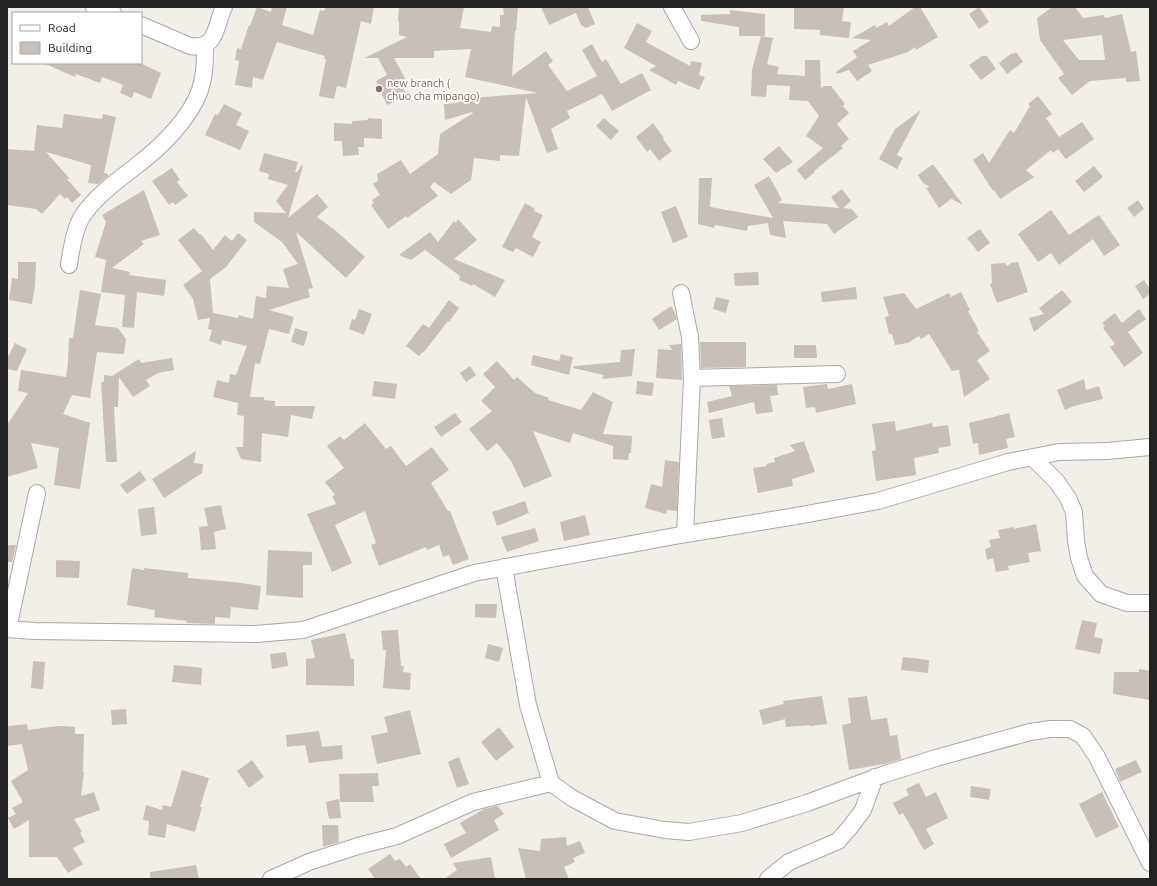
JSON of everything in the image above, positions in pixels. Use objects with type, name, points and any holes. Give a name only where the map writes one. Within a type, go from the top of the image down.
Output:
[{"type":"street","points":[[94,7],[110,12]]},
{"type":"street","points":[[142,25],[190,46],[197,47],[205,45],[215,34],[224,7]]},
{"type":"street","points":[[672,7],[691,41]]},
{"type":"street","points":[[69,265],[72,246],[82,217],[99,196],[164,142],[192,106],[200,90],[205,67],[205,45]]},
{"type":"street","points":[[681,293],[690,338],[692,378],[685,534]]},
{"type":"street","points":[[692,378],[837,374]]},
{"type":"street","points":[[36,493],[8,629],[35,631],[256,634],[303,630],[474,573],[685,534],[878,501],[1008,462],[1059,452],[1121,450],[1150,447]]},
{"type":"street","points":[[1033,458],[1057,482],[1068,498],[1074,512],[1077,547],[1085,576],[1101,594],[1127,603],[1150,603]]},
{"type":"street","points":[[504,567],[528,705],[550,783],[572,798],[615,821],[665,830],[689,832],[742,823],[806,803],[875,777],[936,758],[1030,732],[1050,729],[1070,729],[1083,736],[1097,756],[1150,863]]},
{"type":"street","points":[[768,879],[789,862],[838,841],[863,810],[875,777]]},
{"type":"street","points":[[271,879],[309,862],[358,846],[397,836],[473,802],[550,783]]},
{"type":"building","points":[[257,7],[271,12],[272,7],[287,7],[282,25],[313,35],[320,10],[324,11],[326,7],[374,7],[371,24],[361,21],[346,88],[337,86],[334,99],[319,96],[326,59],[324,59],[325,56],[277,42],[263,80],[253,77],[252,88],[235,85],[239,61],[235,60],[237,48],[241,49]]},
{"type":"building","points":[[399,7],[464,7],[460,28],[491,32],[492,26],[500,27],[500,15],[504,15],[503,7],[518,7],[512,76],[546,51],[553,61],[548,65],[567,91],[597,76],[582,50],[592,44],[602,62],[606,59],[621,84],[642,73],[651,90],[612,111],[602,94],[567,111],[570,118],[551,129],[558,149],[547,153],[526,97],[519,156],[500,155],[500,161],[474,158],[471,180],[451,194],[434,182],[430,187],[438,196],[407,218],[406,216],[388,229],[371,205],[374,203],[372,200],[380,195],[373,184],[378,181],[377,174],[401,160],[410,174],[438,154],[440,134],[473,113],[472,112],[445,120],[444,104],[458,103],[458,99],[538,93],[465,77],[471,49],[434,51],[434,58],[394,58],[407,82],[402,85],[407,96],[387,105],[376,81],[387,75],[378,58],[365,58],[407,37],[399,35]]},
{"type":"building","points":[[541,7],[588,7],[595,24],[586,28],[581,25],[576,13],[549,25]]},
{"type":"building","points":[[794,7],[844,7],[842,21],[851,22],[849,38],[820,35],[820,30],[794,29]]},
{"type":"building","points":[[915,7],[920,7],[938,37],[916,50],[915,47],[908,52],[868,65],[872,71],[857,81],[849,70],[837,74],[836,72],[857,57],[853,51],[871,40],[852,38],[875,25],[876,28],[887,22],[889,26]]},
{"type":"building","points":[[979,7],[989,22],[979,29],[969,14]]},
{"type":"building","points":[[1052,7],[1075,7],[1083,18],[1104,15],[1105,18],[1122,14],[1131,52],[1136,51],[1140,81],[1126,82],[1126,78],[1090,81],[1072,95],[1058,78],[1064,74],[1040,40],[1037,18]],"holes":[[[1102,35],[1105,60],[1079,60],[1063,40]]]},
{"type":"building","points":[[730,10],[765,14],[765,36],[739,36],[739,27],[701,21],[701,15],[730,14]]},
{"type":"building","points":[[637,23],[652,31],[646,42],[690,66],[691,61],[702,63],[699,75],[705,77],[699,90],[678,81],[676,85],[649,70],[656,66],[624,48]]},
{"type":"building","points":[[761,36],[773,38],[767,64],[779,67],[777,74],[805,76],[805,60],[820,60],[821,89],[824,86],[831,86],[845,104],[843,106],[849,113],[837,124],[849,139],[841,146],[843,148],[805,180],[797,170],[823,148],[806,136],[819,116],[808,101],[789,100],[790,86],[767,85],[766,97],[751,96],[752,70]]},
{"type":"building","points":[[1016,52],[1023,62],[1007,74],[999,63],[1012,53],[1013,54]]},
{"type":"building","points":[[982,56],[987,56],[996,69],[981,80],[969,65]]},
{"type":"building","points":[[45,64],[142,64],[161,73],[151,99],[134,92],[132,98],[120,93],[123,85],[102,77],[100,83],[76,74],[75,77]]},
{"type":"building","points":[[1038,96],[1052,114],[1046,118],[1059,137],[1082,122],[1094,139],[1066,159],[1058,149],[1053,153],[1051,150],[1026,170],[1034,177],[1000,199],[994,190],[993,191],[973,160],[983,153],[989,163],[1010,130],[1014,133],[1030,106],[1028,104]]},
{"type":"building","points":[[224,104],[242,113],[236,125],[249,131],[240,150],[205,135],[215,114],[218,115]]},
{"type":"building","points":[[921,110],[897,155],[903,158],[897,169],[879,159],[895,129]]},
{"type":"building","points":[[64,114],[102,119],[103,114],[116,117],[104,173],[108,174],[108,176],[98,184],[88,183],[91,165],[46,152],[70,179],[67,179],[81,195],[72,203],[67,197],[65,199],[60,194],[42,214],[36,209],[7,205],[7,149],[34,151],[37,125],[62,128]]},
{"type":"building","points":[[368,118],[382,119],[382,139],[364,138],[364,147],[358,147],[359,155],[343,156],[342,141],[334,141],[334,123],[352,124],[352,121],[368,120]]},
{"type":"building","points":[[604,118],[619,131],[611,140],[596,126]]},
{"type":"building","points":[[653,123],[672,151],[659,161],[650,149],[647,152],[636,137]]},
{"type":"building","points":[[779,146],[793,162],[776,173],[763,159]]},
{"type":"building","points":[[264,153],[298,162],[295,172],[297,172],[302,165],[303,166],[288,218],[317,194],[328,207],[317,217],[335,230],[365,257],[346,278],[296,232],[313,288],[308,289],[310,297],[269,310],[294,317],[289,334],[269,329],[260,364],[255,363],[250,397],[264,397],[264,400],[275,401],[275,406],[315,406],[312,419],[291,415],[288,437],[262,433],[261,462],[241,459],[236,447],[243,447],[244,416],[237,415],[238,403],[213,397],[217,380],[229,383],[230,374],[236,375],[247,346],[222,340],[221,345],[209,341],[212,330],[208,329],[210,318],[198,320],[193,299],[183,285],[202,271],[178,240],[194,228],[200,235],[201,234],[213,250],[225,235],[232,241],[238,233],[247,240],[226,267],[210,279],[213,313],[238,318],[239,315],[253,319],[256,296],[266,298],[267,286],[289,288],[283,269],[298,264],[282,242],[254,222],[254,212],[286,213],[276,201],[288,185],[268,179],[269,174],[259,171]]},
{"type":"building","points":[[933,164],[963,205],[950,198],[951,199],[939,208],[926,188],[930,187],[923,183],[918,175]]},
{"type":"building","points":[[1094,166],[1103,177],[1084,192],[1075,181]]},
{"type":"building","points":[[172,168],[180,180],[177,182],[188,196],[175,205],[173,202],[169,205],[152,181]]},
{"type":"building","points":[[769,176],[782,200],[778,203],[839,208],[831,197],[842,189],[851,201],[843,208],[852,209],[858,217],[834,234],[827,224],[783,221],[786,238],[770,235],[768,223],[748,226],[747,231],[715,225],[714,228],[698,224],[699,178],[712,178],[710,207],[773,218],[754,185]]},
{"type":"building","points":[[144,190],[160,235],[141,241],[144,244],[112,268],[130,272],[129,275],[166,280],[164,296],[137,292],[134,328],[122,327],[125,295],[101,292],[106,260],[95,257],[106,222],[102,215]]},
{"type":"building","points":[[1138,200],[1144,209],[1134,217],[1127,208]]},
{"type":"building","points":[[525,203],[535,209],[534,211],[543,215],[532,237],[541,242],[533,257],[516,248],[513,252],[502,247]]},
{"type":"building","points":[[676,206],[688,237],[673,243],[661,212]]},
{"type":"building","points":[[1051,210],[1069,235],[1099,215],[1120,245],[1104,256],[1093,239],[1059,265],[1051,253],[1038,262],[1018,234]]},
{"type":"building","points":[[458,219],[477,240],[454,259],[505,280],[495,297],[473,284],[472,286],[459,280],[460,276],[425,250],[411,260],[399,255],[430,232],[438,242],[454,221],[456,223]]},
{"type":"building","points":[[980,229],[990,243],[978,252],[967,238]]},
{"type":"building","points":[[18,262],[36,262],[32,304],[9,300],[12,278],[18,279]]},
{"type":"building","points":[[1018,262],[1028,292],[997,303],[990,284],[992,283],[991,264],[1005,263],[1007,266],[1011,263]]},
{"type":"building","points":[[758,272],[759,285],[735,286],[734,273]]},
{"type":"building","points":[[1144,280],[1150,289],[1150,294],[1143,299],[1135,286]]},
{"type":"building","points":[[856,287],[857,299],[822,302],[821,292]]},
{"type":"building","points":[[80,290],[101,294],[95,325],[118,328],[126,339],[124,354],[97,352],[90,398],[72,395],[63,414],[90,423],[80,489],[54,485],[59,448],[31,443],[38,468],[7,477],[7,425],[28,393],[18,391],[21,370],[66,377],[69,338],[73,338]]},
{"type":"building","points":[[1062,290],[1072,302],[1034,332],[1029,318],[1044,314],[1039,308]]},
{"type":"building","points":[[961,292],[970,310],[968,311],[979,331],[977,332],[990,351],[977,360],[990,379],[964,397],[959,370],[952,371],[929,334],[921,339],[919,336],[908,343],[895,345],[892,334],[889,334],[885,317],[889,316],[883,297],[904,293],[916,309],[949,293],[951,297]]},
{"type":"building","points":[[716,297],[729,300],[726,313],[713,309]]},
{"type":"building","points":[[449,300],[459,308],[424,352],[419,356],[406,346],[423,324],[429,328]]},
{"type":"building","points":[[671,306],[677,319],[659,330],[652,319]]},
{"type":"building","points":[[359,309],[372,314],[364,335],[349,329],[352,319],[355,320]]},
{"type":"building","points":[[1139,309],[1146,319],[1128,332],[1143,353],[1124,367],[1110,347],[1115,344],[1103,328],[1105,326],[1102,323],[1115,313],[1122,323]]},
{"type":"building","points":[[295,328],[308,332],[304,346],[291,342]]},
{"type":"building","points":[[700,342],[746,342],[746,367],[701,368]]},
{"type":"building","points":[[15,343],[27,349],[17,371],[7,369],[7,359]]},
{"type":"building","points":[[681,344],[682,380],[656,378],[658,349],[672,350],[669,345]]},
{"type":"building","points":[[794,345],[816,345],[817,358],[794,358]]},
{"type":"building","points":[[635,349],[632,376],[602,379],[604,375],[573,368],[574,366],[620,362],[621,350]]},
{"type":"building","points":[[561,354],[573,357],[569,375],[531,365],[533,355],[559,361]]},
{"type":"building","points":[[172,358],[174,370],[158,373],[146,380],[150,386],[133,397],[119,377],[118,407],[114,407],[117,462],[106,462],[101,383],[104,381],[104,375],[112,376],[139,359],[141,363]]},
{"type":"building","points":[[497,361],[514,380],[517,377],[535,393],[549,398],[548,400],[581,410],[593,392],[613,402],[603,434],[632,436],[631,453],[629,453],[628,460],[613,459],[613,446],[573,433],[570,443],[533,431],[552,476],[524,488],[511,461],[497,443],[487,451],[469,429],[492,411],[481,401],[495,387],[483,374]]},
{"type":"building","points":[[470,366],[476,375],[466,382],[460,373]]},
{"type":"building","points":[[1084,379],[1086,390],[1099,386],[1103,399],[1074,406],[1065,410],[1057,390]]},
{"type":"building","points":[[374,381],[397,384],[395,399],[372,396]]},
{"type":"building","points":[[637,381],[654,383],[652,396],[636,394]]},
{"type":"building","points":[[827,384],[828,389],[852,384],[856,404],[816,413],[815,407],[806,408],[803,387]]},
{"type":"building","points":[[777,385],[778,395],[770,396],[773,412],[756,414],[754,402],[709,413],[707,402],[732,396],[729,386]]},
{"type":"building","points":[[455,413],[462,422],[441,437],[434,427]]},
{"type":"building","points":[[1009,413],[1015,437],[1006,439],[1008,448],[979,455],[978,443],[973,444],[969,423]]},
{"type":"building","points":[[722,418],[725,437],[712,439],[709,420]]},
{"type":"building","points":[[895,421],[896,431],[932,423],[933,427],[948,425],[951,446],[938,448],[939,453],[914,458],[916,475],[876,481],[872,451],[876,450],[872,424]]},
{"type":"building","points":[[365,423],[386,449],[391,446],[406,466],[432,447],[449,470],[431,483],[448,511],[450,511],[469,559],[453,565],[449,555],[443,557],[439,545],[427,550],[426,547],[379,566],[371,545],[376,543],[365,511],[335,525],[352,563],[332,572],[307,514],[336,504],[332,496],[335,495],[325,482],[344,468],[327,446],[340,436],[344,440]]},
{"type":"building","points":[[804,441],[815,472],[792,479],[793,486],[758,493],[753,468],[767,466],[766,464],[775,462],[774,458],[795,451],[790,445]]},
{"type":"building","points":[[196,451],[194,463],[203,464],[202,473],[164,498],[152,479]]},
{"type":"building","points":[[665,460],[679,462],[677,511],[667,510],[666,514],[645,508],[651,484],[662,487]]},
{"type":"building","points":[[140,471],[146,480],[127,494],[120,485]]},
{"type":"building","points":[[525,501],[529,513],[497,526],[492,512]]},
{"type":"building","points":[[221,505],[226,529],[214,532],[216,549],[201,550],[199,527],[208,526],[204,508]]},
{"type":"building","points":[[154,507],[157,534],[141,536],[138,509]]},
{"type":"building","points":[[585,515],[590,535],[564,541],[560,522]]},
{"type":"building","points":[[1036,524],[1041,551],[1028,553],[1030,562],[1008,566],[1009,570],[996,572],[993,558],[987,560],[985,549],[991,547],[989,540],[1000,538],[998,530],[1014,527],[1014,529]]},
{"type":"building","points":[[535,528],[539,541],[507,552],[501,537]]},
{"type":"building","points":[[7,545],[16,545],[12,562],[7,562]]},
{"type":"building","points":[[268,550],[312,552],[312,565],[303,565],[303,598],[266,595]]},
{"type":"building","points":[[56,560],[80,561],[79,578],[56,577]]},
{"type":"building","points":[[132,568],[188,573],[188,578],[261,586],[258,610],[231,607],[230,618],[215,617],[215,624],[186,623],[187,621],[154,617],[155,610],[127,605]]},
{"type":"building","points":[[475,604],[497,604],[496,618],[475,617]]},
{"type":"building","points":[[1082,620],[1097,623],[1094,637],[1103,639],[1100,654],[1075,649]]},
{"type":"building","points":[[398,630],[401,666],[404,666],[403,672],[411,673],[410,690],[383,688],[386,650],[383,650],[381,631]]},
{"type":"building","points":[[345,633],[351,659],[354,659],[354,686],[306,685],[306,659],[315,658],[311,640]]},
{"type":"building","points":[[488,644],[503,648],[499,662],[485,658]]},
{"type":"building","points":[[286,652],[288,666],[272,669],[270,654]]},
{"type":"building","points":[[903,657],[929,660],[928,673],[901,670]]},
{"type":"building","points":[[33,661],[45,662],[43,689],[31,688]]},
{"type":"building","points":[[174,665],[202,668],[201,685],[172,682]]},
{"type":"building","points":[[1139,669],[1150,671],[1150,700],[1113,694],[1114,672],[1139,672]]},
{"type":"building","points":[[822,696],[827,724],[786,727],[785,719],[763,725],[759,710],[784,704],[783,701]]},
{"type":"building","points":[[867,696],[871,720],[887,718],[890,736],[897,735],[901,759],[884,764],[849,770],[842,725],[851,723],[848,698]]},
{"type":"building","points":[[126,709],[127,724],[112,725],[111,710]]},
{"type":"building","points":[[410,710],[421,754],[377,764],[371,736],[388,732],[384,717]]},
{"type":"building","points":[[27,724],[28,730],[58,726],[75,727],[75,734],[84,734],[84,772],[81,796],[94,792],[100,810],[74,819],[82,832],[80,833],[85,842],[73,848],[83,864],[68,873],[57,857],[29,857],[29,820],[14,829],[8,818],[16,814],[12,808],[23,802],[11,781],[28,770],[22,744],[7,746],[7,726]]},
{"type":"building","points":[[499,727],[514,747],[496,761],[481,742]]},
{"type":"building","points":[[319,731],[322,747],[342,745],[343,759],[309,763],[305,745],[287,747],[286,735]]},
{"type":"building","points":[[459,757],[469,784],[457,788],[448,762]]},
{"type":"building","points":[[252,760],[264,777],[249,788],[237,771]]},
{"type":"building","points":[[1136,760],[1142,772],[1120,782],[1115,769]]},
{"type":"building","points":[[182,770],[209,778],[200,807],[202,807],[195,832],[167,824],[165,838],[148,835],[149,821],[143,820],[146,805],[162,810],[163,805],[171,807]]},
{"type":"building","points":[[378,773],[379,786],[372,786],[374,802],[340,802],[339,774]]},
{"type":"building","points":[[919,783],[926,797],[936,792],[948,818],[926,829],[934,844],[924,850],[903,813],[899,815],[893,803],[909,795],[906,789]]},
{"type":"building","points":[[971,786],[991,789],[989,800],[970,797]]},
{"type":"building","points":[[1102,792],[1119,827],[1096,838],[1079,804]]},
{"type":"building","points":[[339,799],[341,818],[329,819],[326,802]]},
{"type":"building","points":[[498,806],[504,814],[494,820],[499,830],[451,858],[444,844],[466,833],[460,823],[484,809]]},
{"type":"building","points":[[322,825],[338,825],[339,842],[323,847]]},
{"type":"building","points":[[566,837],[567,846],[580,841],[585,853],[573,858],[575,862],[564,867],[569,879],[526,879],[518,848],[540,851],[541,839]]},
{"type":"building","points":[[390,854],[395,861],[400,859],[406,867],[410,864],[421,879],[375,879],[368,869]]},
{"type":"building","points":[[491,857],[495,879],[444,879],[457,870],[453,863]]},
{"type":"building","points":[[196,865],[199,879],[150,879],[150,872]]},
{"type":"place","name":"new branch ( chuo cha mipango)","points":[[379,89]]}]
